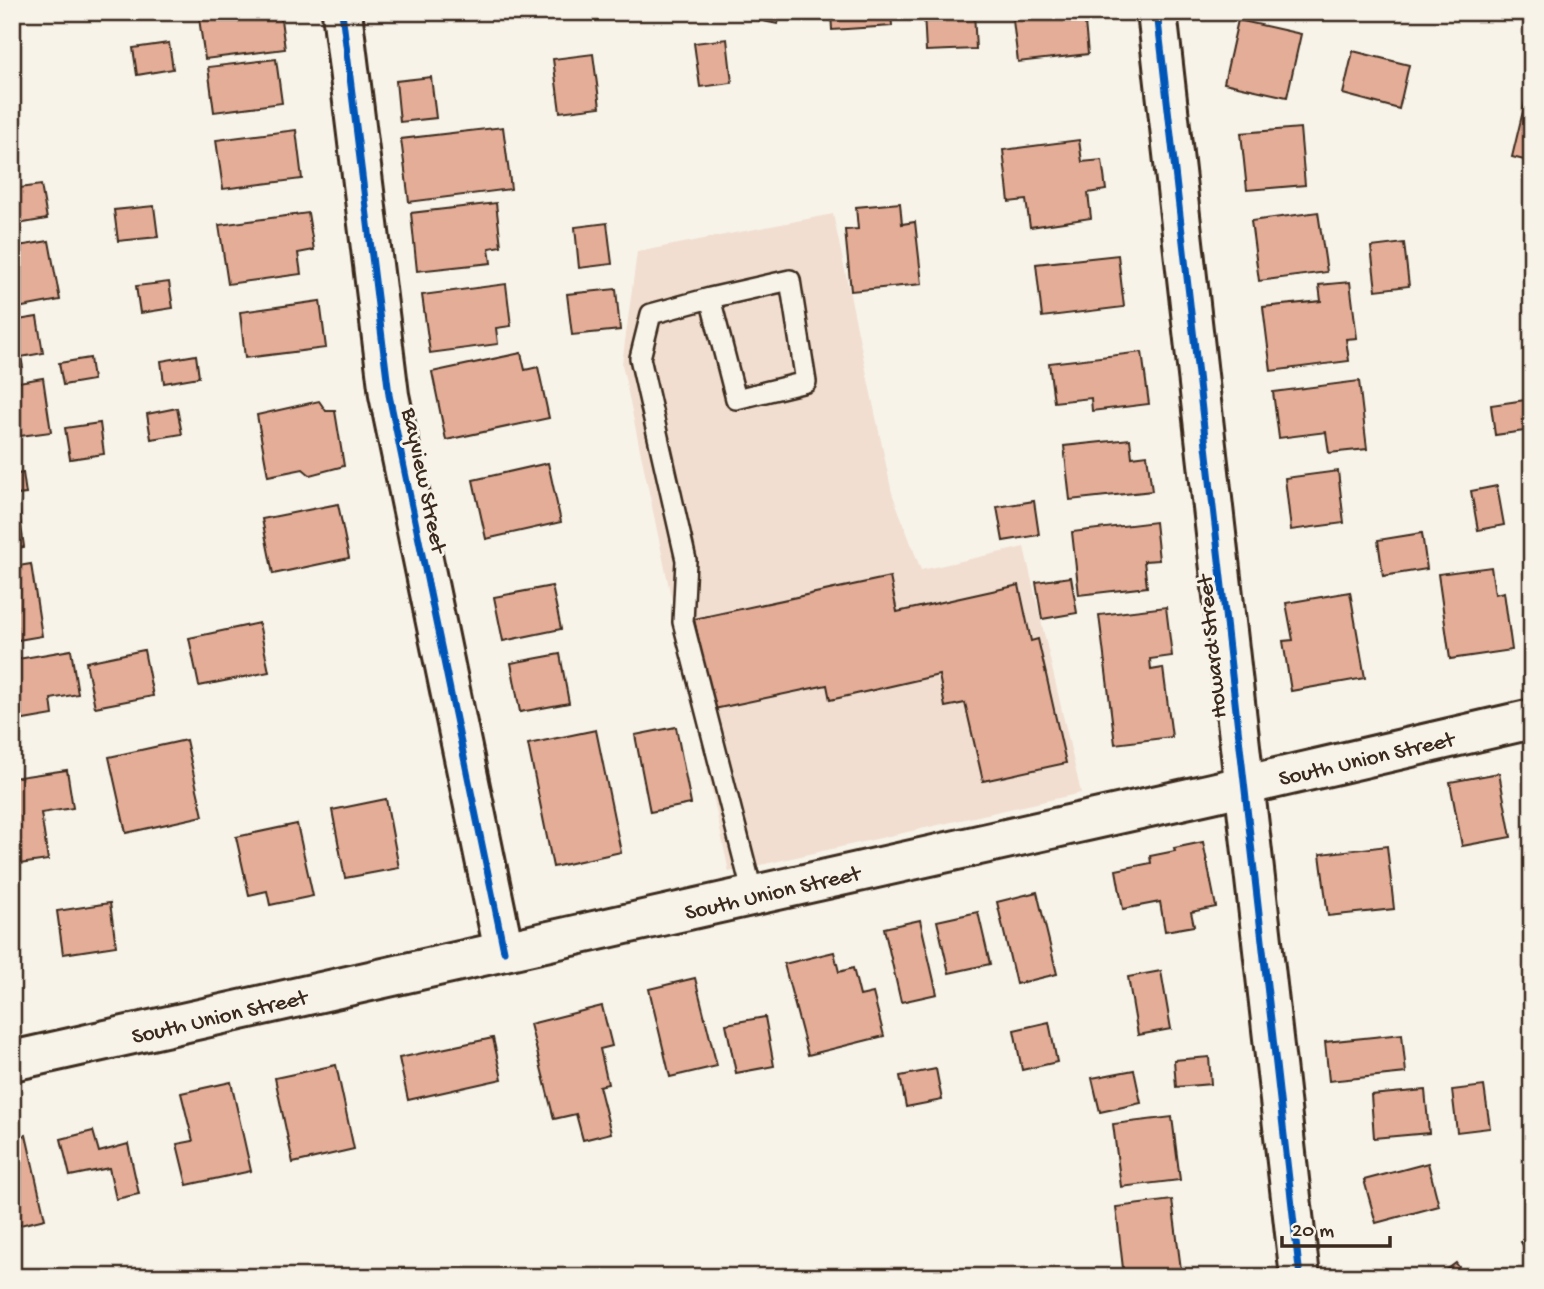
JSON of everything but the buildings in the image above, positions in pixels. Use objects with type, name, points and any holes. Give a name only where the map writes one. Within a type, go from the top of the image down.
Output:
[{"type":"street","name":"Bayview Street","points":[[342,12],[389,395],[504,951]]},
{"type":"street","name":"Howard Street","points":[[1157,12],[1300,1277]]},
{"type":"street","name":"South Union Street","points":[[12,1061],[1532,719]]},
{"type":"lane","points":[[710,298],[736,399],[806,382],[790,280],[710,298],[651,314],[640,358],[686,560],[683,622],[753,895]]},
{"type":"shaded area","points":[[833,214],[892,493],[921,570],[1024,547],[1081,793],[729,872],[622,364],[637,252]]},
{"type":"cycle path","points":[[342,12],[389,395],[504,951]]},
{"type":"cycle path","points":[[1157,12],[1300,1277]]}]
